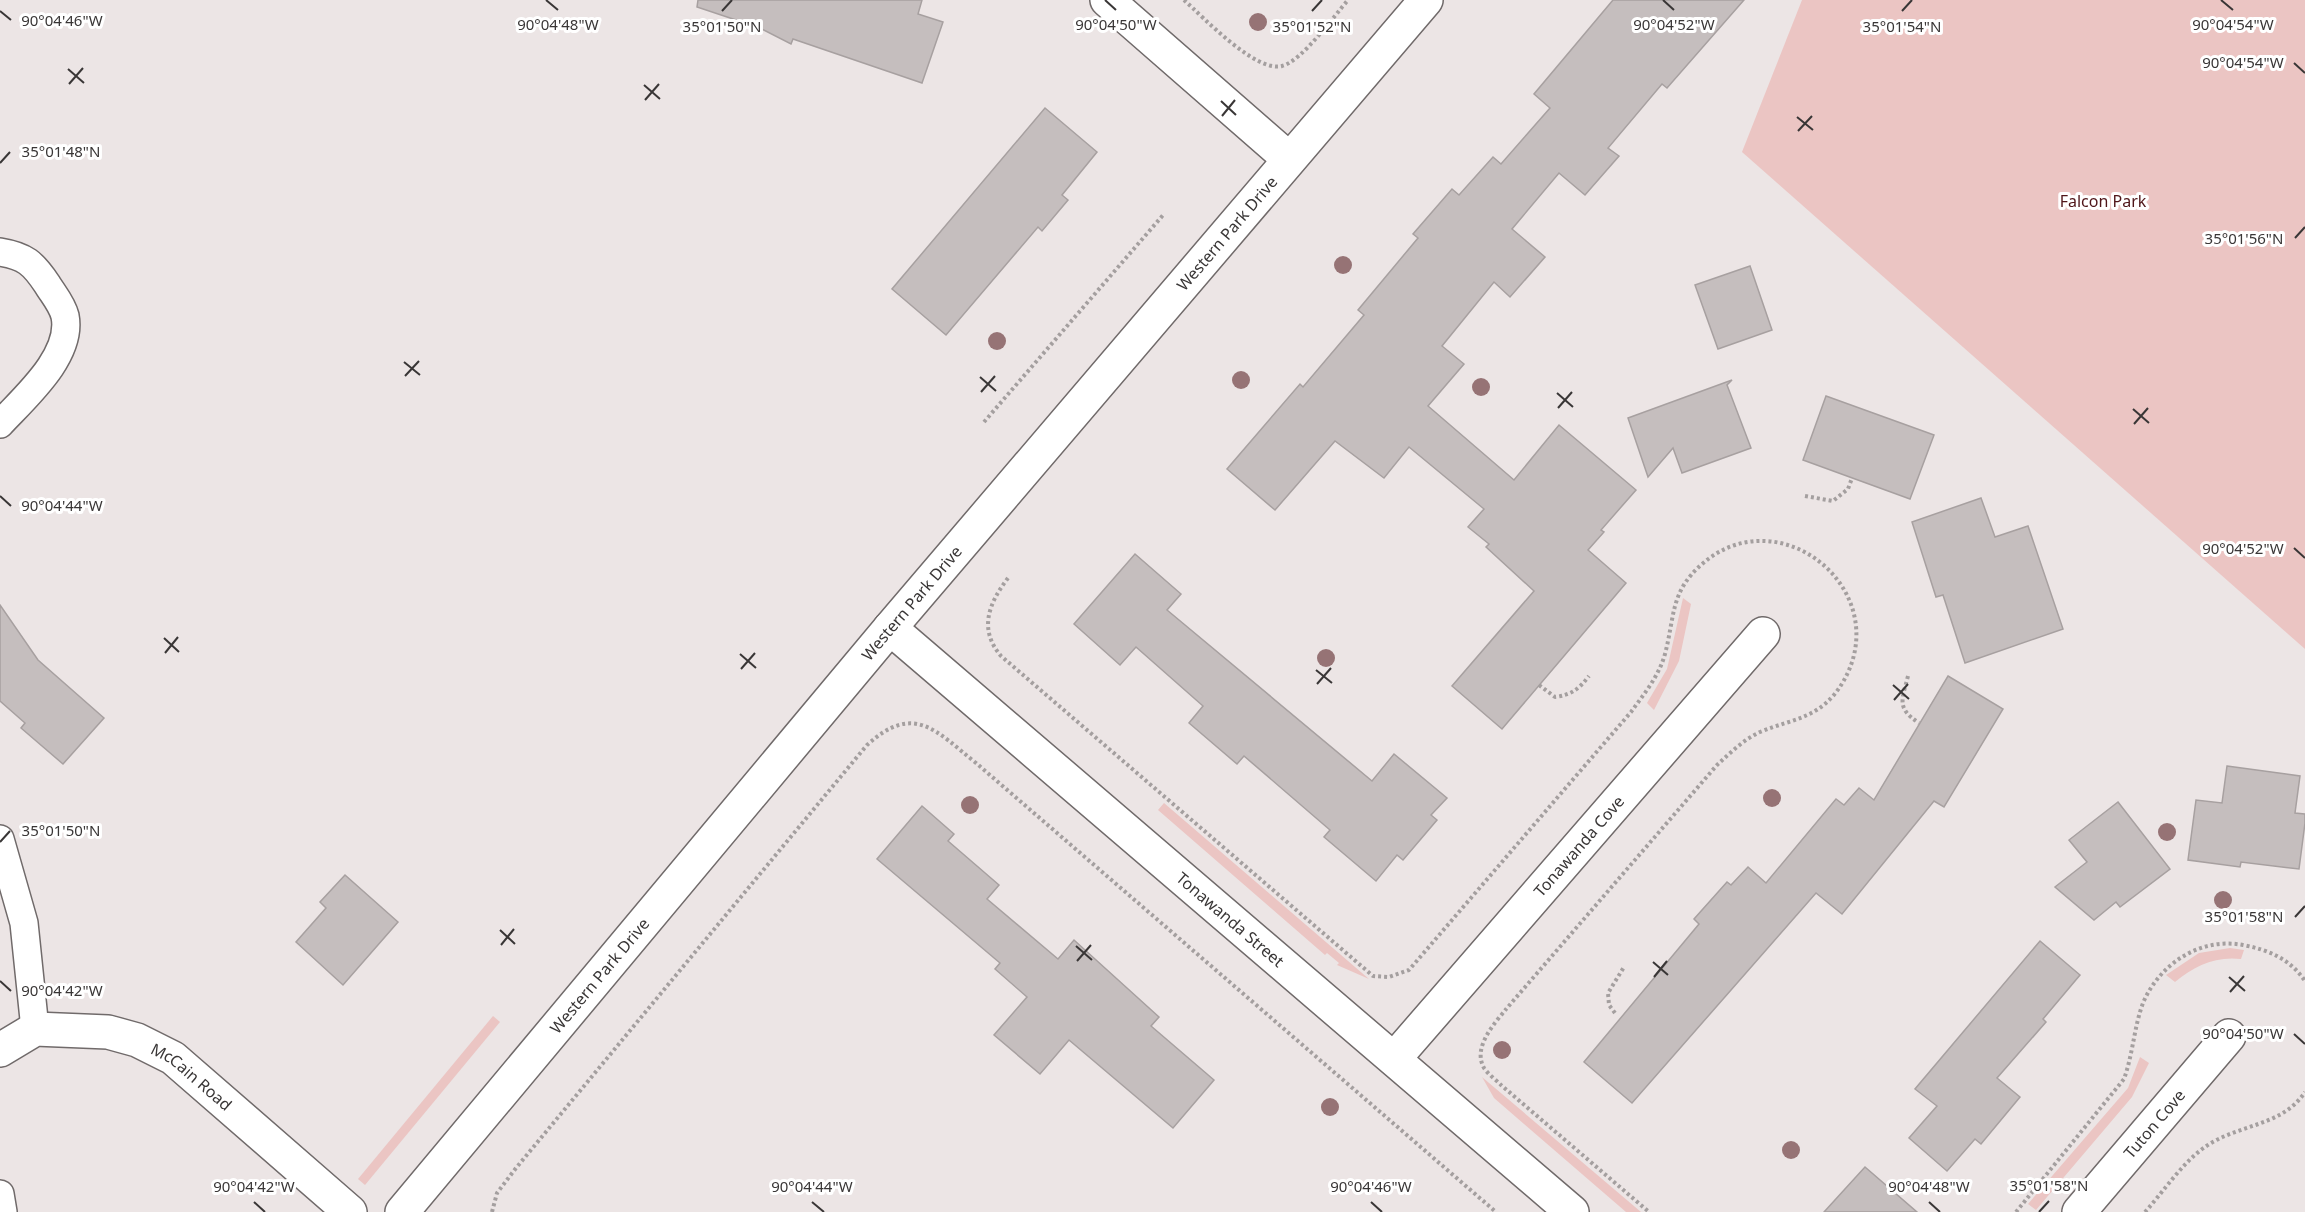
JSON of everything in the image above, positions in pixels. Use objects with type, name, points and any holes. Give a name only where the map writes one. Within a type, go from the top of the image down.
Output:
[{"type":"street","points":[[1107,0],[1289,159]]},
{"type":"street","name":"Western Park Drive","points":[[402,1212],[890,628],[1426,0]]},
{"type":"street","name":"Tonawanda Street","points":[[890,628],[1572,1212]]},
{"type":"street","name":"Tonawanda Cove","points":[[1394,1059],[1763,634]]},
{"type":"street","points":[[0,1050],[34,1029]]},
{"type":"street","name":"McCain Road","points":[[34,1029],[108,1032],[137,1040],[173,1058],[350,1212]]},
{"type":"street","name":"Tuton Cove","points":[[2079,1212],[2229,1036]]},
{"type":"lane","points":[[0,252],[25,258],[34,264],[60,304],[65,317],[64,336],[46,375],[0,424]]},
{"type":"lane","points":[[0,839],[24,923],[34,1029]]},
{"type":"lane","points":[[0,1194],[3,1212]]},
{"type":"path","points":[[1184,0],[1246,53],[1270,66],[1283,66],[1295,58],[1348,0]]},
{"type":"path","points":[[984,422],[1164,214]]},
{"type":"path","points":[[1805,496],[1833,501],[1848,489],[1852,478]]},
{"type":"path","points":[[1008,578],[997,593],[988,616],[992,645],[1001,656],[1373,976],[1389,977],[1409,970],[1631,712],[1659,668],[1675,600],[1680,590],[1701,565],[1715,553],[1738,545],[1776,542],[1807,553],[1833,572],[1850,600],[1854,612],[1856,635],[1853,659],[1832,698],[1817,711],[1796,722],[1760,732],[1724,758],[1507,1008],[1494,1024],[1482,1046],[1481,1058],[1484,1068],[1501,1085],[1649,1212]]},
{"type":"path","points":[[1539,686],[1555,697],[1566,695],[1578,690],[1589,676]]},
{"type":"path","points":[[1908,676],[1901,702],[1904,712],[1919,723]]},
{"type":"path","points":[[492,1212],[497,1193],[516,1168],[860,753],[882,731],[911,722],[923,724],[937,732],[976,763],[1496,1212]]},
{"type":"path","points":[[2016,1212],[2124,1079],[2133,1052],[2143,1003],[2155,982],[2178,960],[2194,949],[2211,943],[2227,942],[2273,954],[2289,962],[2305,981]]},
{"type":"path","points":[[1615,1012],[1609,1005],[1608,993],[1624,967]]},
{"type":"path","points":[[2145,1212],[2203,1148],[2215,1140],[2289,1110],[2305,1092]]},
{"type":"green space","name":"Falcon Park","points":[[1802,0],[2305,0],[2305,649],[1742,152]]},
{"type":"green space","points":[[1683,598],[1691,604],[1679,661],[1654,710],[1647,703],[1667,669]]},
{"type":"green space","points":[[1164,803],[1369,979],[1337,965],[1339,963],[1327,953],[1325,955],[1158,810]]},
{"type":"green space","points":[[2230,948],[2244,950],[2241,959],[2222,959],[2205,963],[2175,982],[2166,975],[2199,953]]},
{"type":"green space","points":[[493,1016],[500,1022],[365,1185],[358,1179]]},
{"type":"green space","points":[[2140,1057],[2149,1063],[2132,1097],[2036,1210],[2028,1204],[2128,1088]]},
{"type":"green space","points":[[1482,1077],[1641,1212],[1626,1212],[1494,1098]]},
{"type":"building","points":[[698,0],[922,0],[918,14],[943,22],[922,83],[793,39],[791,44],[760,28],[697,7]]},
{"type":"building","points":[[1613,0],[1744,0],[1667,88],[1662,84],[1608,148],[1619,156],[1585,195],[1559,173],[1512,229],[1545,257],[1510,297],[1494,282],[1442,346],[1464,364],[1428,406],[1514,480],[1559,425],[1636,490],[1601,530],[1604,532],[1588,550],[1626,583],[1502,729],[1452,686],[1534,591],[1486,547],[1489,544],[1468,527],[1484,509],[1409,447],[1384,478],[1335,441],[1275,510],[1227,469],[1300,384],[1303,387],[1364,315],[1358,310],[1418,238],[1413,234],[1452,189],[1459,195],[1493,157],[1501,164],[1550,108],[1534,94]]},
{"type":"building","points":[[1045,108],[1097,152],[1062,195],[1068,200],[1042,231],[1038,227],[946,335],[892,289]]},
{"type":"building","points":[[1750,266],[1772,330],[1718,349],[1695,285]]},
{"type":"building","points":[[1732,380],[1727,385],[1751,448],[1682,473],[1673,448],[1648,477],[1628,418]]},
{"type":"building","points":[[1826,396],[1934,435],[1910,499],[1803,460]]},
{"type":"building","points":[[1981,498],[1995,537],[2028,526],[2063,629],[1965,663],[1943,595],[1936,597],[1912,522]]},
{"type":"building","points":[[1135,554],[1181,594],[1167,610],[1372,781],[1394,754],[1447,798],[1431,815],[1437,820],[1403,860],[1397,855],[1376,881],[1324,837],[1330,830],[1244,756],[1237,764],[1189,723],[1203,706],[1136,647],[1120,665],[1074,624]]},
{"type":"building","points":[[0,605],[38,660],[104,718],[63,764],[21,728],[25,723],[0,701]]},
{"type":"building","points":[[1948,676],[2003,709],[1944,807],[1934,801],[1842,914],[1816,893],[1632,1103],[1584,1062],[1699,924],[1694,919],[1727,882],[1731,885],[1748,867],[1766,883],[1836,799],[1844,805],[1859,788],[1874,800]]},
{"type":"building","points":[[2227,766],[2300,776],[2295,813],[2305,814],[2305,823],[2299,869],[2241,862],[2240,867],[2188,860],[2196,800],[2222,803]]},
{"type":"building","points":[[2118,802],[2170,869],[2120,907],[2116,902],[2094,920],[2055,887],[2087,862],[2069,840]]},
{"type":"building","points":[[922,806],[954,834],[948,841],[999,885],[987,899],[1058,959],[1074,940],[1159,1017],[1151,1026],[1214,1080],[1173,1128],[1069,1040],[1040,1074],[994,1035],[1027,997],[995,969],[1000,963],[877,859]]},
{"type":"building","points":[[345,875],[398,922],[343,985],[296,942],[326,908],[320,902]]},
{"type":"building","points":[[2040,941],[2080,975],[2043,1019],[2046,1022],[1997,1078],[2020,1097],[1981,1144],[1975,1139],[1947,1171],[1909,1138],[1937,1106],[1915,1089]]},
{"type":"building","points":[[1865,1167],[1917,1212],[1824,1212]]}]
